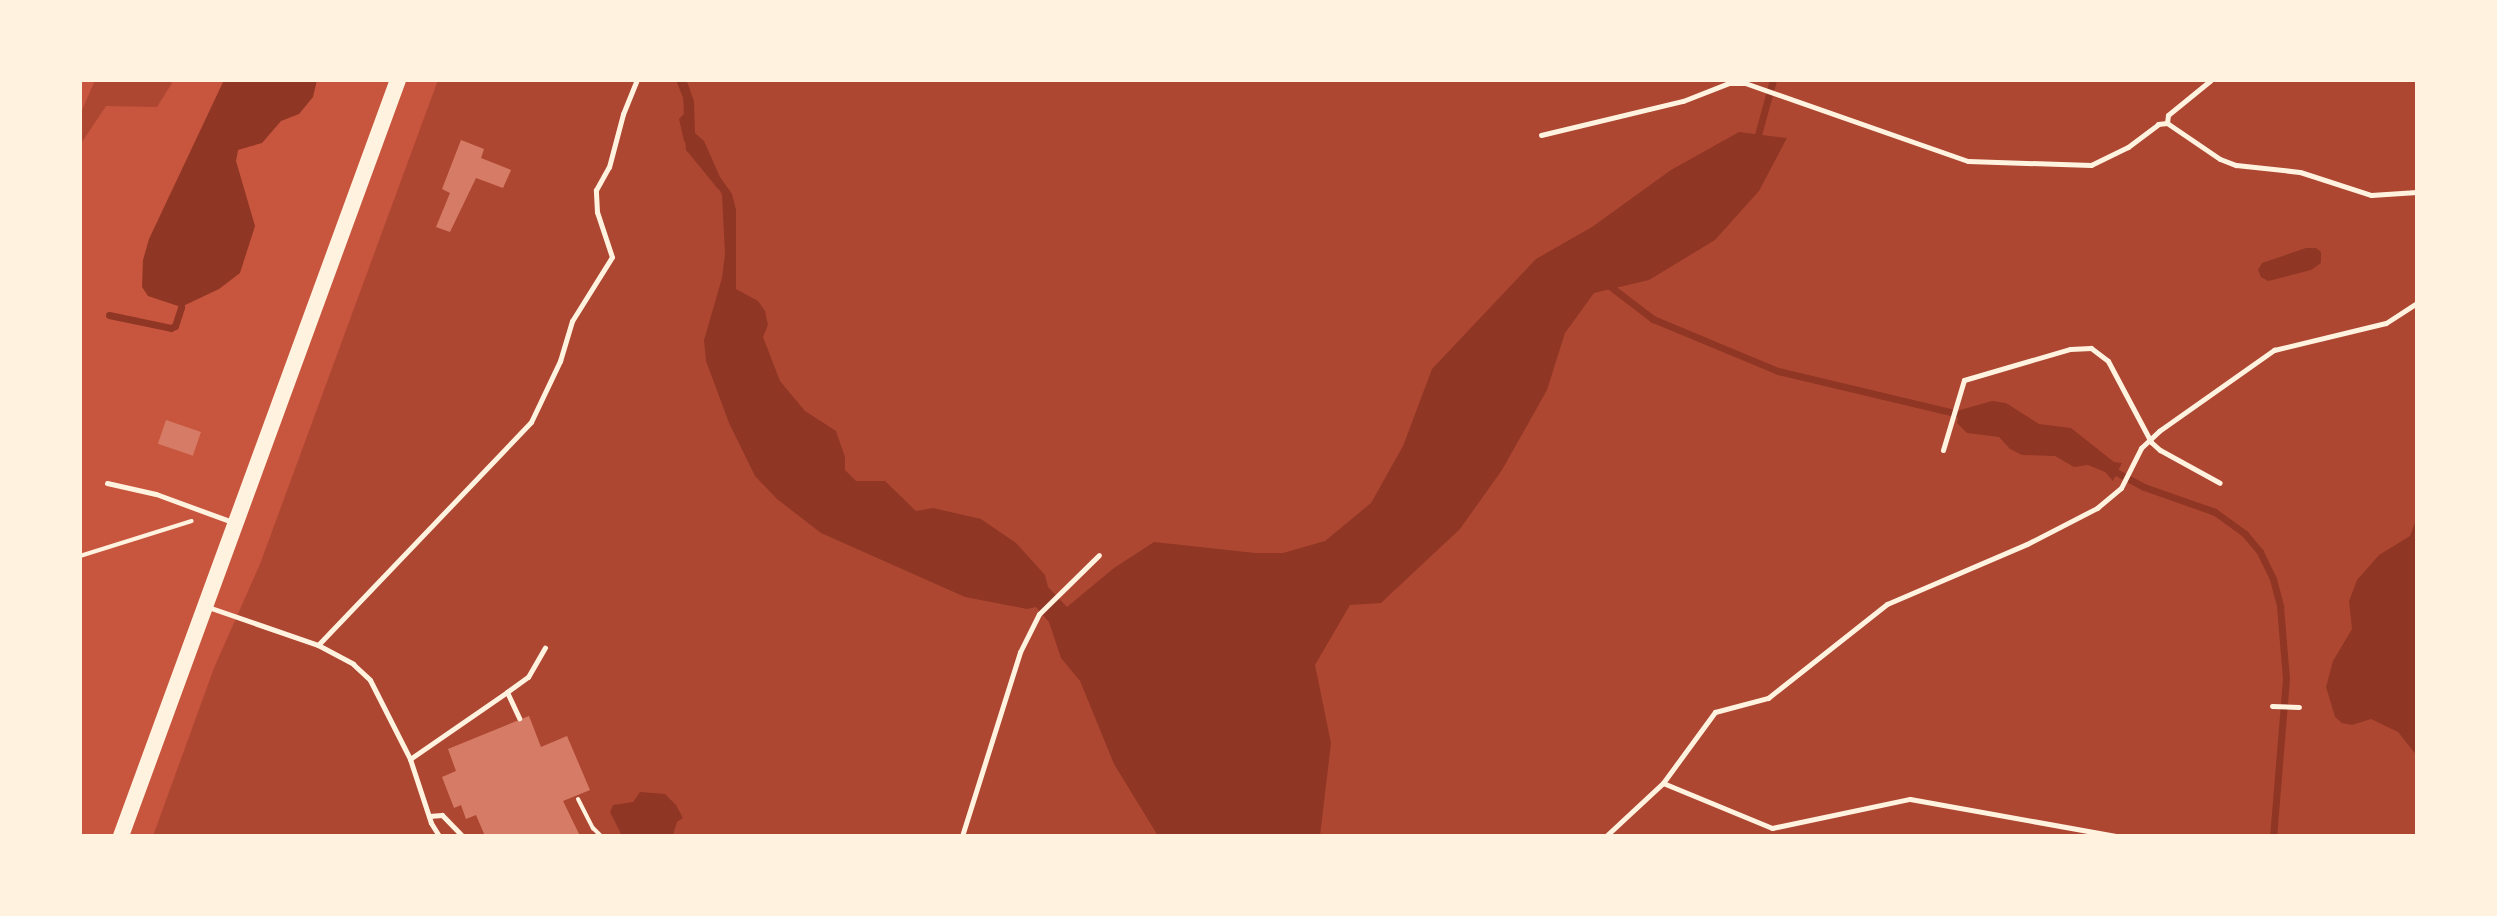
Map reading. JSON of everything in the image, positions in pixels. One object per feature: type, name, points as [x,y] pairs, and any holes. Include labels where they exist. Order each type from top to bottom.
[{"type":"highway","points":[[121,836],[398,80]]},
{"type":"lane","points":[[318,645],[531,422],[560,361],[572,321],[612,257],[597,212],[596,190],[609,167],[623,114],[637,80]]},
{"type":"lane","points":[[1541,135],[1683,101],[1729,83],[1745,83],[1968,161],[2091,165],[2128,147],[2211,80]]},
{"type":"lane","points":[[2167,123],[2168,115]]},
{"type":"lane","points":[[2158,124],[2167,123],[2202,148],[2236,165],[2300,172],[2371,195],[2417,192]]},
{"type":"lane","points":[[1606,836],[1663,783],[1715,712],[1768,698],[1887,604],[2075,520],[2121,488],[2141,448],[2151,442],[2159,431],[2274,350],[2386,323],[2417,303]]},
{"type":"lane","points":[[1943,450],[1960,385],[1972,377],[2070,349],[2091,348],[2108,361],[2151,442],[2220,483]]},
{"type":"lane","points":[[107,483],[214,514],[234,523]]},
{"type":"lane","points":[[962,836],[1012,672],[1039,614],[1099,555]]},
{"type":"lane","points":[[203,606],[318,645],[353,664],[370,680],[410,759],[439,836]]},
{"type":"lane","points":[[410,759],[528,677],[545,647]]},
{"type":"lane","points":[[507,692],[519,718]]},
{"type":"lane","points":[[2272,706],[2299,707]]},
{"type":"lane","points":[[1663,783],[1772,828],[1910,799],[2116,836]]},
{"type":"lane","points":[[429,816],[442,815],[462,836]]},
{"type":"path","points":[[80,556],[214,514]]},
{"type":"path","points":[[578,799],[593,828],[601,836]]},
{"type":"shaded area","points":[[95,80],[168,80],[172,83],[157,107],[106,106],[80,145],[80,115]]},
{"type":"shaded area","points":[[224,80],[317,80],[313,97],[299,114],[281,121],[262,143],[238,150],[236,161],[255,226],[240,273],[219,289],[181,307],[148,296],[142,287],[143,260],[149,239]]},
{"type":"shaded area","points":[[438,80],[2417,80],[2417,836],[153,836],[214,668],[260,564]]},
{"type":"shaded area","points":[[676,80],[686,80],[694,101],[695,133],[704,141],[720,177],[732,194],[736,210],[736,289],[758,301],[765,311],[768,325],[763,337],[780,381],[805,411],[836,431],[845,457],[845,470],[856,481],[885,481],[916,511],[933,508],[981,519],[1016,543],[1045,575],[1048,587],[1067,607],[1114,568],[1154,542],[1283,553],[1325,541],[1371,503],[1403,446],[1432,369],[1536,259],[1592,227],[1671,170],[1739,132],[1787,138],[1759,191],[1715,240],[1649,280],[1594,293],[1565,333],[1547,390],[1502,470],[1460,529],[1381,603],[1350,605],[1315,665],[1331,743],[1320,836],[1158,836],[1114,764],[1080,681],[1061,658],[1049,622],[1036,607],[1027,609],[965,597],[821,533],[777,499],[755,476],[729,423],[706,361],[704,340],[722,278],[725,254],[722,195],[709,168],[684,141],[679,119],[688,110]]},
{"type":"shaded area","points":[[2306,248],[2316,248],[2321,252],[2321,263],[2311,270],[2268,281],[2261,277],[2258,270],[2262,263]]},
{"type":"shaded area","points":[[1992,401],[2006,403],[2039,424],[2071,428],[2114,462],[2122,463],[2113,481],[2105,472],[2088,465],[2074,467],[2055,456],[2022,455],[2010,449],[1999,437],[1967,433],[1957,423],[1960,410]]},
{"type":"shaded area","points":[[2417,517],[2417,756],[2398,732],[2371,719],[2352,725],[2342,723],[2335,717],[2326,687],[2333,661],[2352,629],[2349,601],[2357,580],[2379,555],[2410,536]]},
{"type":"shaded area","points":[[640,792],[665,794],[676,805],[683,818],[677,822],[673,835],[622,836],[610,812],[613,805],[633,802]]},
{"type":"building","points":[[461,140],[484,149],[481,158],[511,170],[503,188],[476,178],[450,232],[436,227],[450,193],[442,189]]},
{"type":"building","points":[[166,420],[201,432],[193,456],[158,444]]},
{"type":"building","points":[[529,716],[541,747],[567,736],[590,790],[563,801],[580,836],[485,836],[476,815],[466,819],[461,805],[454,808],[442,777],[456,771],[448,749]]},
{"type":"waterway","points":[[682,80],[686,90],[687,121]]},
{"type":"waterway","points":[[1756,142],[1773,80]]},
{"type":"waterway","points":[[688,137],[689,148],[720,186]]},
{"type":"waterway","points":[[1607,284],[1653,319],[1778,371],[1967,416]]},
{"type":"waterway","points":[[109,315],[171,328],[175,326],[181,307]]},
{"type":"waterway","points":[[2112,470],[2144,487],[2215,512],[2245,534],[2260,552],[2273,579],[2280,606],[2286,679],[2273,836]]}]
